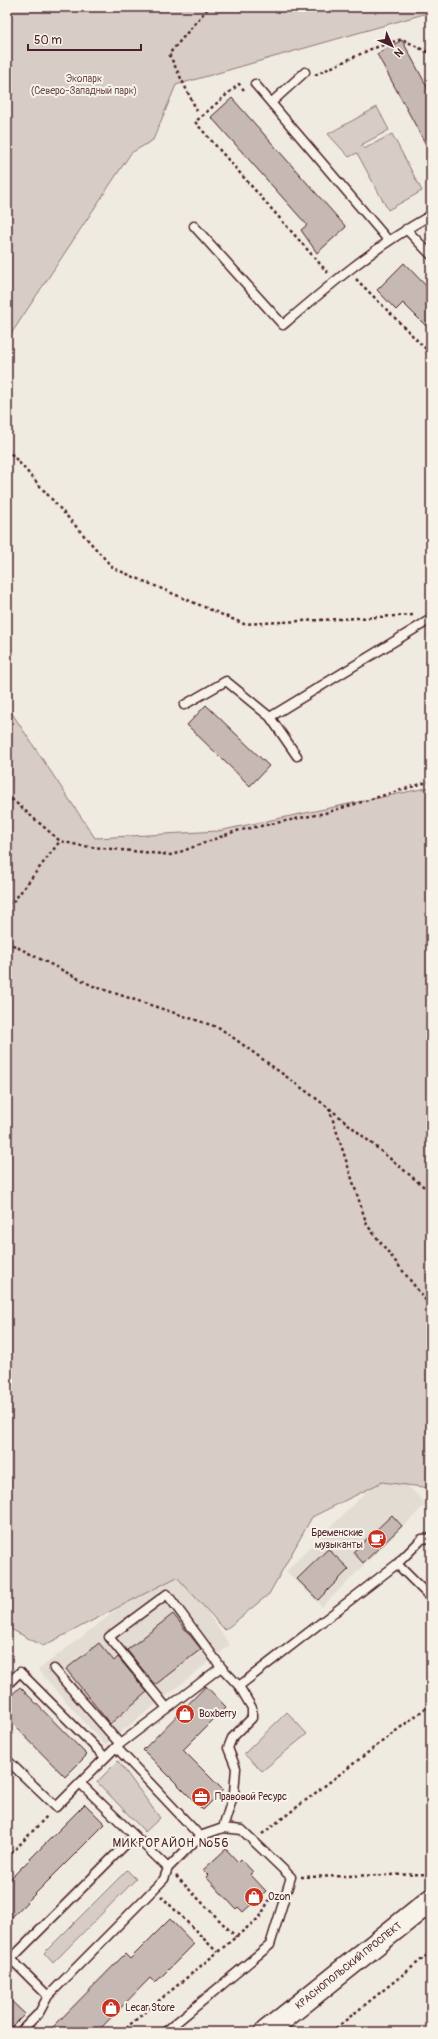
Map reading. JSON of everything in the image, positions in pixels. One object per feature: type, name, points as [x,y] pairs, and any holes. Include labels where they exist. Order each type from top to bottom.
[{"type":"street","name":"КРАСНОПОЛЬСКИЙ ПРОСПЕКТ","points":[[268,2032],[431,1900]]},
{"type":"lane","points":[[272,102],[305,72]]},
{"type":"lane","points":[[255,84],[272,102],[388,240]]},
{"type":"lane","points":[[194,226],[283,325],[334,281],[388,240],[431,215]]},
{"type":"lane","points":[[406,229],[431,255]]},
{"type":"lane","points":[[270,718],[431,619]]},
{"type":"lane","points":[[184,704],[226,681],[270,718],[297,756]]},
{"type":"lane","points":[[239,1686],[397,1564],[422,1539],[431,1538]]},
{"type":"lane","points":[[397,1564],[431,1598]]},
{"type":"lane","points":[[167,1708],[109,1638],[167,1594],[221,1667],[239,1686],[252,1708],[252,1718],[232,1738],[228,1748],[236,1768],[234,1793],[223,1828]]},
{"type":"lane","points":[[7,1760],[56,1807],[118,1745],[221,1667]]},
{"type":"lane","points":[[54,1669],[118,1745],[200,1836]]},
{"type":"lane","points":[[7,1684],[20,1672],[105,1758]]},
{"type":"lane","points":[[80,1783],[168,1868]]},
{"type":"lane","points":[[20,2032],[39,2013],[48,1996],[154,1890],[164,1879],[168,1868],[200,1836],[223,1828],[242,1830],[291,1877],[270,1945],[165,2032]]},
{"type":"lane","points":[[48,1996],[9,1957],[134,1836]]},
{"type":"path","points":[[197,111],[169,54],[209,7]]},
{"type":"path","points":[[305,72],[312,76],[371,49],[402,39],[431,54]]},
{"type":"path","points":[[249,96],[239,84],[195,122],[334,281]]},
{"type":"path","points":[[348,270],[431,354]]},
{"type":"path","points":[[7,449],[113,568],[244,624],[423,615]]},
{"type":"path","points":[[7,795],[60,841],[82,846],[172,855],[236,831],[325,813],[431,781]]},
{"type":"path","points":[[7,903],[13,902],[60,841]]},
{"type":"path","points":[[7,942],[93,986],[220,1028],[329,1108],[423,1186],[431,1188]]},
{"type":"path","points":[[329,1108],[367,1225],[431,1308]]},
{"type":"path","points":[[254,1841],[431,1704]]},
{"type":"path","points":[[7,1858],[56,1807]]},
{"type":"path","points":[[168,1868],[236,1937]]},
{"type":"path","points":[[154,1890],[217,1952]]},
{"type":"path","points":[[331,2032],[431,1952]]},
{"type":"shaded area","points":[[390,1468],[426,1504],[322,1607],[286,1571]]},
{"type":"shaded area","points":[[175,1565],[230,1645],[105,1745],[38,1670]]},
{"type":"green space","name":"Экопарк (Северо-Западный парк)","points":[[7,7],[431,7],[431,12],[176,85],[153,140],[131,153],[7,340]]},
{"type":"green space","points":[[377,107],[389,130],[361,145],[364,149],[392,134],[422,191],[388,210],[357,153],[349,157],[328,134]]},
{"type":"green space","points":[[7,706],[95,838],[218,831],[431,787],[431,1488],[382,1482],[312,1517],[269,1594],[225,1630],[177,1577],[43,1646],[7,1627]]},
{"type":"green space","points":[[287,1712],[307,1734],[262,1771],[244,1754]]},
{"type":"green space","points":[[118,1761],[160,1818],[145,1832],[97,1782]]},
{"type":"green space","points":[[127,1870],[136,1879],[53,1963],[44,1953]]},
{"type":"building","points":[[402,40],[431,94],[431,154],[377,54]]},
{"type":"building","points":[[232,98],[346,227],[317,253],[301,230],[307,225],[211,117]]},
{"type":"building","points":[[404,263],[431,291],[431,331],[403,303],[396,310],[377,290]]},
{"type":"building","points":[[206,705],[269,766],[250,786],[187,725]]},
{"type":"building","name":"Бременские музыканты","points":[[392,1515],[402,1526],[363,1563],[353,1552]]},
{"type":"building","points":[[328,1549],[349,1569],[318,1600],[297,1579]]},
{"type":"building","points":[[173,1614],[201,1649],[155,1685],[127,1650]]},
{"type":"building","points":[[99,1643],[114,1661],[118,1657],[147,1692],[110,1724],[66,1669]]},
{"type":"building","points":[[206,1686],[226,1707],[183,1750],[223,1790],[203,1810],[143,1750]]},
{"type":"building","points":[[20,1687],[87,1755],[65,1777],[7,1718],[7,1699]]},
{"type":"building","points":[[85,1804],[105,1824],[7,1922],[7,1882]]},
{"type":"building","points":[[226,1849],[238,1862],[241,1859],[253,1872],[250,1874],[266,1891],[243,1912],[238,1907],[236,1909],[206,1877],[208,1875],[203,1870]]},
{"type":"building","points":[[170,1919],[194,1944],[155,1983],[150,1978],[97,2032],[48,2032],[125,1954],[130,1959]]},
{"type":"building","points":[[7,1997],[25,2014],[7,2032]]},
{"type":"place","name":"Бременские музыканты","points":[[377,1539]]},
{"type":"place","name":"Boxberry","points":[[185,1714]]},
{"type":"place","name":"Правовой Ресурс","points":[[201,1797]]},
{"type":"place","name":"Ozon","points":[[254,1897]]},
{"type":"place","name":"Lecar Store","points":[[111,2008]]},
{"type":"district","name":"МИКРОРАЙОН №56","points":[[171,1843]]}]
